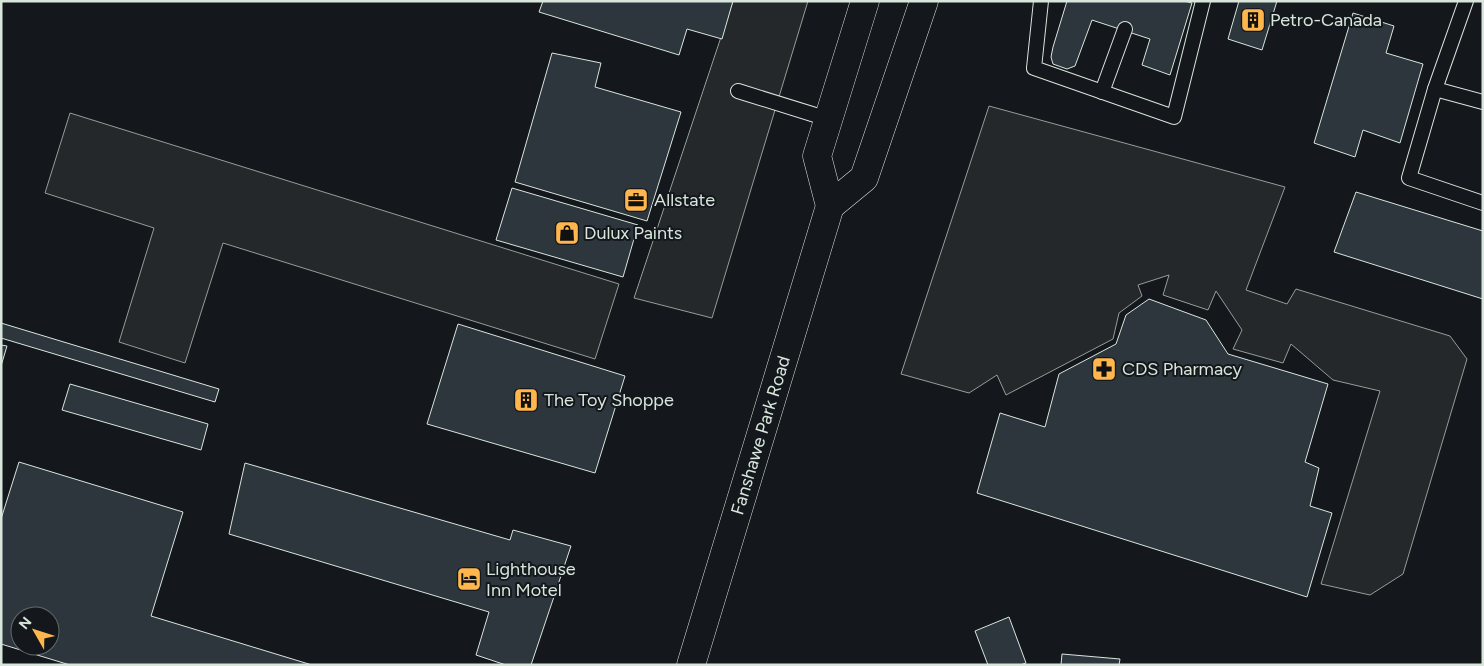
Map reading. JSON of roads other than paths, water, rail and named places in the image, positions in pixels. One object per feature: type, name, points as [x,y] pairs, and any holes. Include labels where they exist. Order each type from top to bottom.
[{"type":"main road","points":[[865,1],[817,156],[830,206],[864,178],[924,1]]},
{"type":"main road","name":"Fanshawe Park Road","points":[[691,665],[830,206]]},
{"type":"lane","points":[[1040,1],[1034,68],[1174,117],[1203,1]]},
{"type":"lane","points":[[1466,1],[1435,89],[1409,178],[1483,203]]},
{"type":"lane","points":[[1102,92],[1125,29]]},
{"type":"lane","points":[[1435,89],[1483,102]]},
{"type":"lane","points":[[738,91],[828,119]]},
{"type":"place","name":"Petro-Canada","points":[[1253,20]]},
{"type":"place","name":"Allstate","points":[[636,200]]},
{"type":"place","name":"Dulux Paints","points":[[567,233]]},
{"type":"place","name":"CDS Pharmacy","points":[[1104,369]]},
{"type":"place","name":"The Toy Shoppe","points":[[526,400]]},
{"type":"place","name":"Lighthouse Inn Motel","points":[[469,579]]}]
